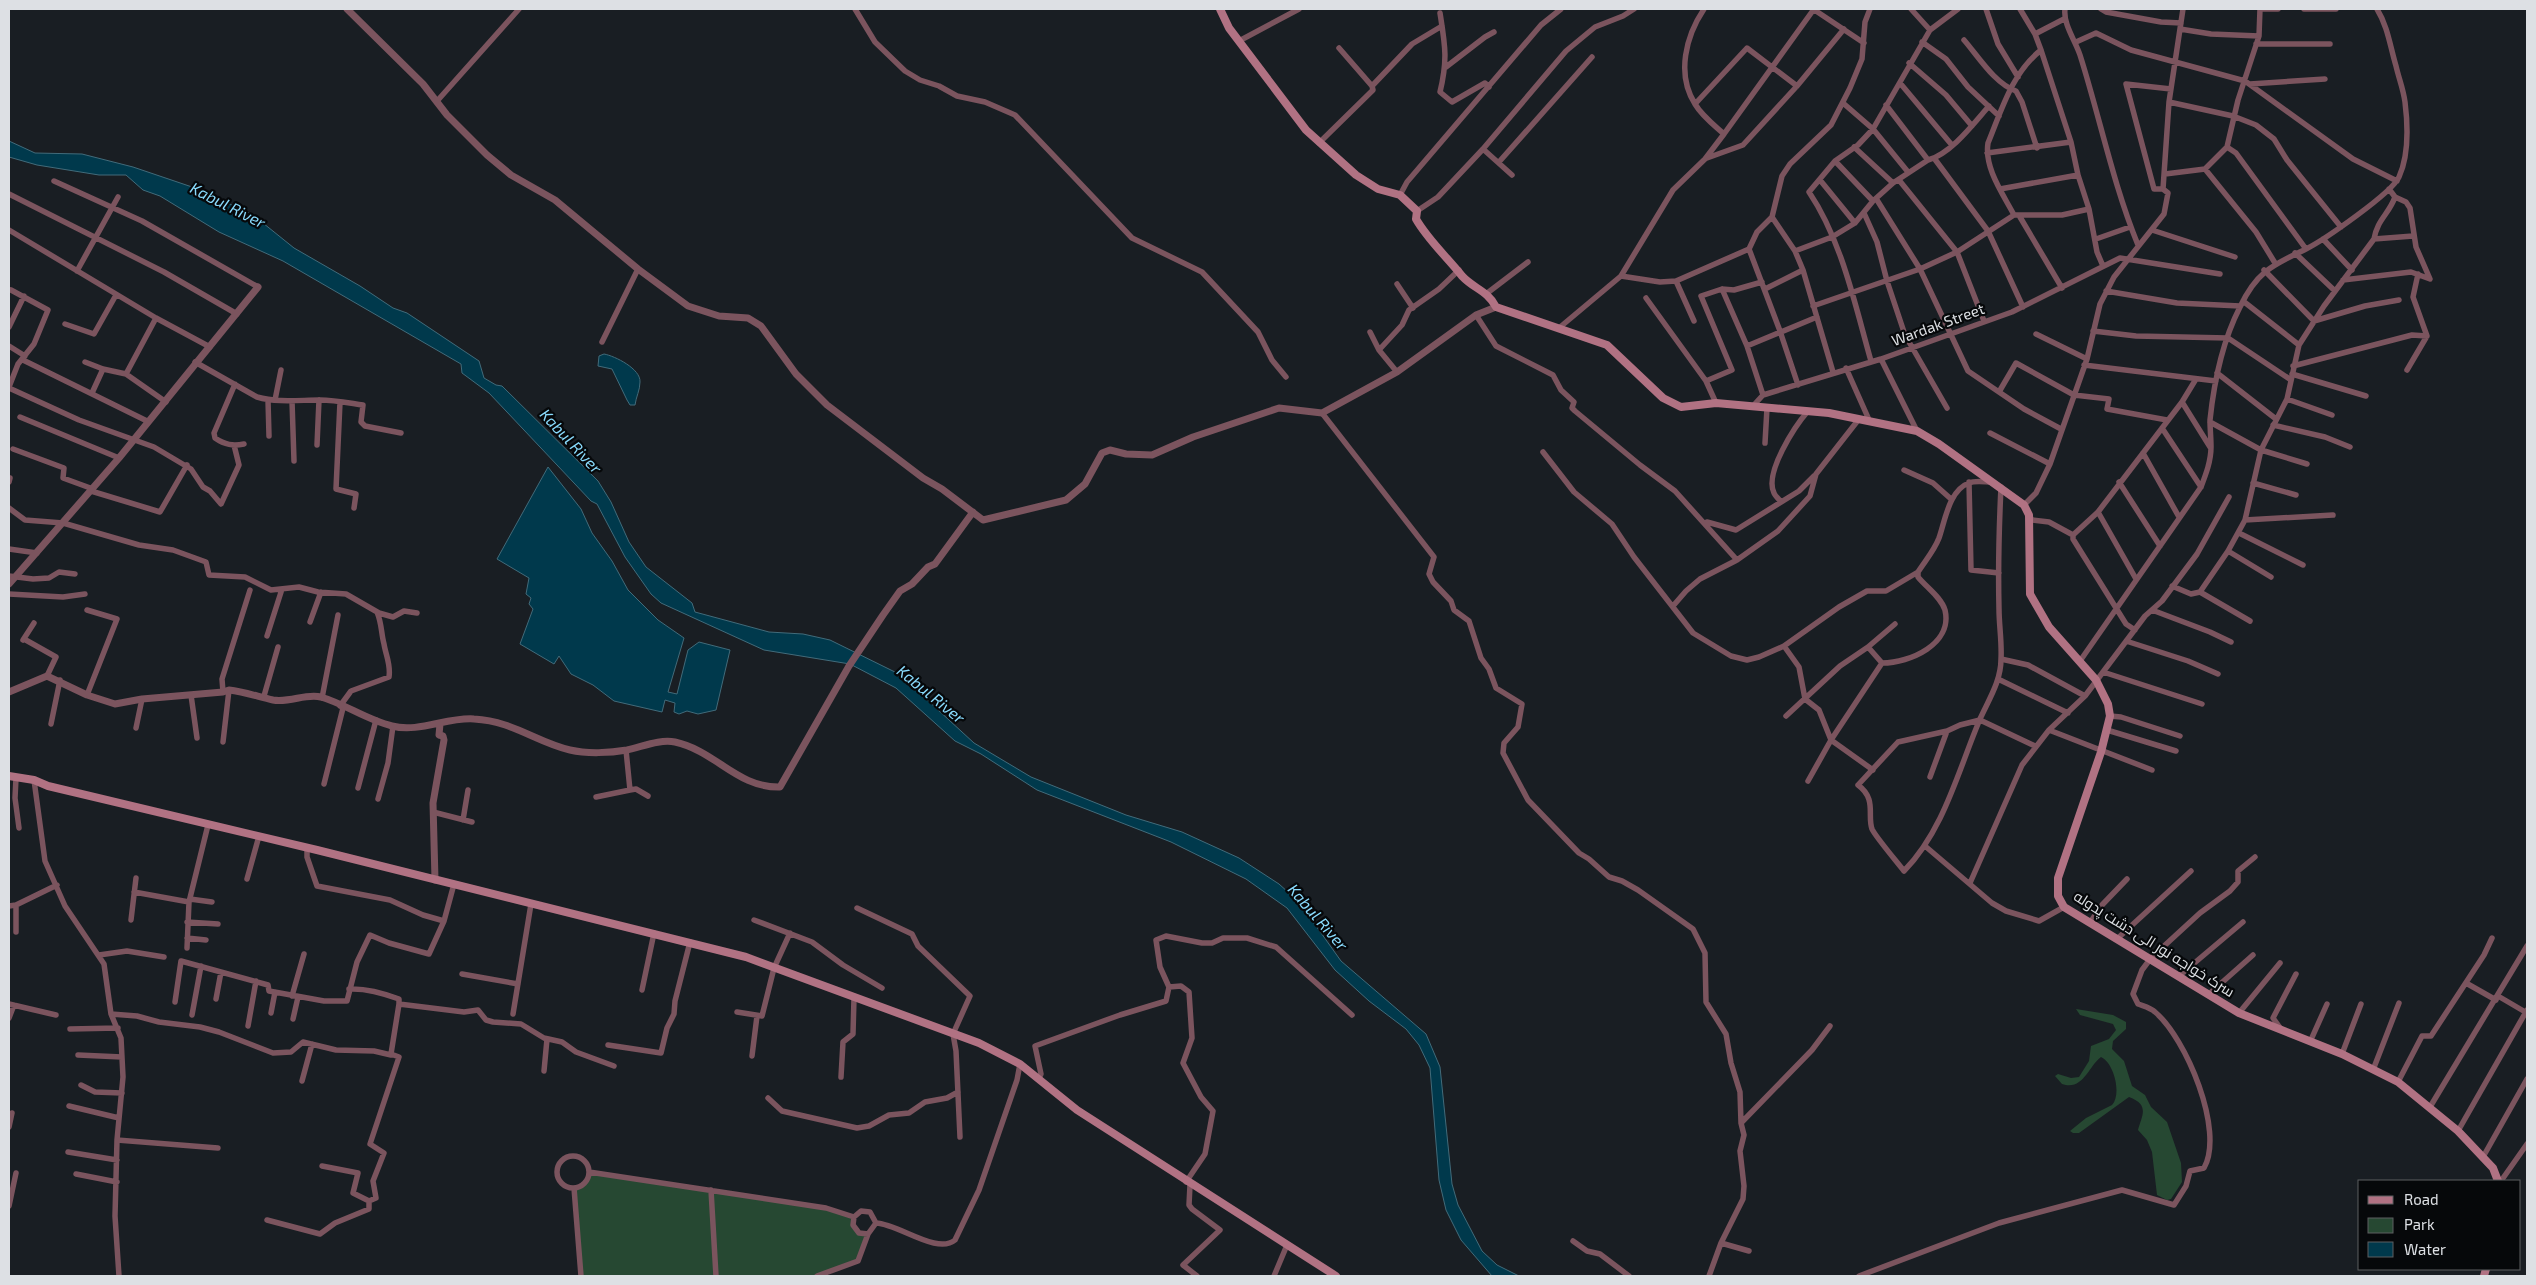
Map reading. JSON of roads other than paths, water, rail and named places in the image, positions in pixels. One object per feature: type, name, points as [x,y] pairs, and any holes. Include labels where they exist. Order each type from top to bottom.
[{"type":"main road","points":[[1220,9],[1229,28],[1306,130],[1356,174],[1384,191],[1400,195],[1417,211],[1416,219],[1420,226],[1463,277],[1491,296],[1496,307],[1608,345],[1663,398],[1681,407],[1716,403],[1808,411],[1917,431],[1939,444],[2024,505],[2029,515],[2030,594],[2049,627],[2096,680],[2108,704],[2110,716]]},
{"type":"main road","name":"سرک خواجه نور الی دشت پدوله","points":[[2110,716],[2101,752],[2058,878],[2058,896],[2064,907],[2239,1013],[2342,1054],[2398,1082],[2458,1131],[2493,1168],[2499,1180]]},
{"type":"main road","points":[[12,777],[34,780],[48,786],[259,836],[293,846],[746,957],[979,1043],[1020,1064],[1077,1110],[1188,1183],[1336,1276]]},
{"type":"street","points":[[347,9],[438,100],[447,114],[487,155],[511,175],[555,200],[638,270],[688,306],[714,314],[754,321],[761,326],[796,374],[827,405],[979,518],[987,520],[1066,500],[1085,484],[1102,453],[1110,450],[1126,454],[1152,455],[1192,437],[1278,408],[1322,413],[1397,372],[1476,315],[1496,307]]},
{"type":"street","points":[[438,100],[519,9]]},
{"type":"street","points":[[855,9],[875,42],[906,70],[920,80],[939,86],[957,96],[985,102],[1015,115],[1132,238],[1202,272],[1258,332],[1272,360],[1286,377]]},
{"type":"street","points":[[1239,41],[1299,9]]},
{"type":"street","points":[[1400,195],[1407,182],[1541,26],[1561,9]]},
{"type":"street","points":[[1417,211],[1438,197],[1483,149],[1566,51],[1595,27],[1623,16],[1634,9]]},
{"type":"street","points":[[1704,9],[1687,41],[1685,75],[1695,104],[1724,134]]},
{"type":"street","points":[[1559,328],[1621,276],[1673,190],[1705,158],[1724,134],[1773,68],[1813,9],[1864,43]]},
{"type":"street","points":[[1621,276],[1660,282],[1676,281],[1749,249],[1758,232],[1772,217],[1782,176],[1790,164],[1831,125],[1843,103],[1862,59],[1865,22],[1870,9]]},
{"type":"street","points":[[1911,9],[1930,30]]},
{"type":"street","points":[[1871,361],[1852,293],[1832,237],[1809,192],[1835,161],[1858,145],[1873,129],[1900,83],[1909,63],[1930,30],[1949,11],[1958,9]]},
{"type":"street","points":[[1986,9],[1998,44],[2018,76]]},
{"type":"street","points":[[2020,9],[2035,34],[2071,142],[2078,175],[2096,238],[2097,252],[2103,266]]},
{"type":"street","points":[[2065,9],[2064,19],[2076,42],[2130,227],[2138,246]]},
{"type":"street","points":[[2101,9],[2220,34],[2259,36]]},
{"type":"street","points":[[2024,505],[2036,493],[2050,464],[2085,362],[2100,304],[2106,291],[2114,276],[2164,214],[2168,193],[2164,189],[2164,174],[2171,89],[2183,9]]},
{"type":"street","points":[[2164,174],[2205,169],[2227,147],[2233,116],[2247,83],[2259,36],[2260,9],[2278,9]]},
{"type":"street","points":[[2304,9],[2336,9]]},
{"type":"street","points":[[2080,661],[2118,609],[2136,579],[2200,487],[2208,468],[2211,449],[2210,422],[2217,373],[2241,304],[2264,270],[2323,239],[2397,181],[2406,151],[2408,126],[2406,108],[2402,81],[2396,67],[2391,44],[2383,19],[2376,9]]},
{"type":"street","points":[[1440,13],[1446,67],[1440,92],[1452,102],[1484,83],[1489,87]]},
{"type":"street","points":[[2035,34],[2064,19]]},
{"type":"street","points":[[1319,143],[1373,90],[1372,86],[1412,44],[1442,26]]},
{"type":"street","points":[[1705,158],[1743,145],[1797,86],[1844,29]]},
{"type":"street","points":[[1446,67],[1494,32]]},
{"type":"street","points":[[2076,42],[2096,33],[2131,50],[2176,60],[2247,83],[2353,159],[2397,181]]},
{"type":"street","points":[[1964,40],[1988,68],[2009,88],[2016,91],[2022,102],[2037,148]]},
{"type":"street","points":[[1922,42],[1946,59],[1968,87],[1999,116]]},
{"type":"street","points":[[2256,44],[2330,44]]},
{"type":"street","points":[[1340,48],[1372,86]]},
{"type":"street","points":[[1695,104],[1747,48],[1797,86]]},
{"type":"street","points":[[2041,50],[2027,61],[2009,88],[1987,153],[2000,188],[2062,288]]},
{"type":"street","points":[[1499,162],[1592,57]]},
{"type":"street","points":[[1909,63],[1946,95],[1972,126]]},
{"type":"street","points":[[2247,83],[2325,79]]},
{"type":"street","points":[[1900,83],[1952,144]]},
{"type":"street","points":[[2164,189],[2154,189],[2126,84],[2171,89]]},
{"type":"street","points":[[2170,102],[2233,116],[2256,125],[2274,139],[2287,160],[2340,227]]},
{"type":"street","points":[[1843,103],[1873,129],[1908,172]]},
{"type":"street","points":[[1886,106],[1988,231],[2023,307]]},
{"type":"street","points":[[1794,251],[1832,237],[1855,223],[1875,200],[1896,181],[1961,138],[1989,106]]},
{"type":"street","points":[[1987,153],[2037,148],[2071,142]]},
{"type":"street","points":[[1854,147],[1896,181],[1957,252],[1984,321]]},
{"type":"street","points":[[2227,147],[2236,153],[2306,249]]},
{"type":"street","points":[[1483,149],[1512,175]]},
{"type":"street","points":[[1835,161],[1875,200],[1920,269],[1968,371],[2061,429]]},
{"type":"street","points":[[2205,169],[2256,232],[2276,263]]},
{"type":"street","points":[[2000,188],[2078,175]]},
{"type":"street","points":[[1820,180],[1855,223]]},
{"type":"street","points":[[9,584],[12,577],[63,523],[119,458],[147,421],[166,402],[195,362],[210,347],[258,287],[142,221],[54,181]]},
{"type":"street","points":[[2343,280],[2411,272],[2430,279],[2420,259],[2413,236],[2410,208],[2406,202],[2395,197],[2389,189]]},
{"type":"street","points":[[9,194],[164,272],[237,314]]},
{"type":"street","points":[[77,271],[118,197]]},
{"type":"street","points":[[2200,592],[2228,551],[2245,520],[2261,450],[2286,400],[2299,345],[2335,291],[2374,239],[2376,226],[2391,207],[2395,197]]},
{"type":"street","points":[[1813,306],[1920,269],[1957,252],[1988,231],[2017,216],[2062,215],[2089,209]]},
{"type":"street","points":[[1864,213],[1872,226],[1887,281],[1905,335],[1914,347],[1947,408]]},
{"type":"street","points":[[1772,217],[1794,251],[1803,270],[1834,372]]},
{"type":"street","points":[[2096,238],[2130,227]]},
{"type":"street","points":[[9,230],[116,295],[210,347]]},
{"type":"street","points":[[2152,230],[2235,257]]},
{"type":"street","points":[[2374,239],[2413,236]]},
{"type":"street","points":[[2323,239],[2352,270]]},
{"type":"street","points":[[1749,249],[1798,384]]},
{"type":"street","points":[[2296,253],[2335,291]]},
{"type":"street","name":"Wardak Street","points":[[1762,395],[1846,368],[1881,359],[2023,307],[2120,258],[2129,258]]},
{"type":"street","points":[[2129,258],[2220,274]]},
{"type":"street","points":[[1486,294],[1528,262]]},
{"type":"street","points":[[602,342],[638,270]]},
{"type":"street","points":[[1379,350],[1402,325],[1409,310],[1439,289],[1459,270]]},
{"type":"street","points":[[1765,289],[1803,270]]},
{"type":"street","points":[[2264,270],[2314,322]]},
{"type":"street","points":[[2407,370],[2426,336],[2413,297],[2418,274]]},
{"type":"street","points":[[1676,281],[1694,321]]},
{"type":"street","points":[[1706,381],[1732,370],[1701,296],[1722,289],[1734,290],[1762,282]]},
{"type":"street","points":[[1396,284],[1413,308]]},
{"type":"street","points":[[1722,289],[1747,346],[1762,395],[1753,406]]},
{"type":"street","points":[[11,290],[48,310],[34,344],[16,368],[9,387],[84,422],[154,447],[187,465],[202,487],[210,491],[221,504],[239,464],[234,446]]},
{"type":"street","points":[[2106,291],[2177,303],[2241,304],[2299,345]]},
{"type":"street","points":[[65,324],[94,334],[116,295]]},
{"type":"street","points":[[9,328],[24,296]]},
{"type":"street","points":[[1646,298],[1706,381],[1716,403]]},
{"type":"street","points":[[2314,322],[2365,306],[2399,300]]},
{"type":"street","points":[[1476,315],[1496,346],[1553,376],[1561,390],[1574,402],[1572,408],[1640,465],[1675,491],[1705,522],[1737,560]]},
{"type":"street","points":[[1747,346],[1818,317]]},
{"type":"street","points":[[126,374],[156,318]]},
{"type":"street","points":[[2093,331],[2136,336],[2228,338],[2291,377],[2366,396]]},
{"type":"street","points":[[1370,332],[1379,350],[1397,372]]},
{"type":"street","points":[[2036,334],[2085,362],[2216,381]]},
{"type":"street","points":[[2293,366],[2412,335],[2426,336]]},
{"type":"street","points":[[9,346],[24,358],[147,421]]},
{"type":"street","points":[[1881,359],[1917,431]]},
{"type":"street","points":[[85,362],[103,369],[126,374],[166,402]]},
{"type":"street","points":[[195,362],[268,400],[319,400],[363,405],[361,422],[366,426],[401,433]]},
{"type":"street","points":[[1999,392],[2016,363],[2074,394],[2109,399],[2107,409],[2167,420]]},
{"type":"street","points":[[1846,368],[1870,422]]},
{"type":"street","points":[[92,393],[103,369]]},
{"type":"street","points":[[275,400],[281,370]]},
{"type":"street","points":[[2217,373],[2276,419]]},
{"type":"street","points":[[2073,534],[2098,512],[2119,482],[2182,402],[2196,379]]},
{"type":"street","points":[[235,384],[214,433],[215,438],[220,442],[234,446],[244,444]]},
{"type":"street","points":[[268,400],[269,436]]},
{"type":"street","points":[[317,445],[319,400]]},
{"type":"street","points":[[2286,400],[2332,415]]},
{"type":"street","points":[[292,401],[294,461]]},
{"type":"street","points":[[340,402],[336,489],[356,494],[354,508]]},
{"type":"street","points":[[2182,402],[2211,449]]},
{"type":"street","points":[[1765,444],[1768,408]]},
{"type":"street","points":[[1781,502],[1772,487],[1781,451],[1794,427],[1808,411]]},
{"type":"street","points":[[1322,413],[1434,557],[1429,574],[1433,582],[1451,601],[1454,610],[1469,621],[1481,658],[1490,669],[1496,688],[1522,704],[1518,727],[1504,743],[1503,748],[1505,759],[1528,800],[1578,853],[1589,859],[1600,872],[1638,890],[1693,930],[1705,952],[1706,1002],[1726,1034],[1731,1051],[1731,1063],[1740,1092],[1741,1123],[1744,1135],[1740,1151],[1743,1199],[1721,1243],[1709,1276]]},
{"type":"street","points":[[20,417],[119,458]]},
{"type":"street","points":[[1705,522],[1736,530],[1799,491],[1816,474],[1859,419]]},
{"type":"street","points":[[2210,422],[2261,450],[2306,464]]},
{"type":"street","points":[[2273,425],[2325,437],[2350,447]]},
{"type":"street","points":[[2162,428],[2200,487]]},
{"type":"street","points":[[1990,433],[2050,464]]},
{"type":"street","points":[[13,449],[64,468],[63,478],[92,490],[160,512],[187,465]]},
{"type":"street","points":[[1543,452],[1574,492],[1612,524],[1639,564],[1693,633],[1731,656],[1747,660],[1784,646],[1839,607],[1867,592],[1886,591],[1918,572],[1938,540],[1951,506],[1951,499],[1957,490],[1970,482],[1998,485],[2002,659],[1998,679],[1980,720],[1953,789],[1925,846],[1904,871],[1872,829],[1872,810],[1863,789],[1858,785],[1898,742],[1947,731],[1960,724],[1980,720],[2035,746]]},
{"type":"street","points":[[2143,453],[2179,517]]},
{"type":"street","points":[[1904,470],[1933,482],[1951,499]]},
{"type":"street","points":[[1673,606],[1700,579],[1737,560],[1778,530],[1810,496],[1816,474]]},
{"type":"street","points":[[1970,482],[1971,570],[1999,573]]},
{"type":"street","points":[[2119,482],[2160,546]]},
{"type":"street","points":[[2253,483],[2296,496]]},
{"type":"street","points":[[1970,883],[2022,765],[2049,730],[2085,696],[2134,630],[2198,554],[2229,497]]},
{"type":"street","points":[[9,508],[26,520],[63,523],[139,545],[184,553],[206,562],[208,575],[245,577],[272,590],[298,588],[346,594],[377,612],[393,616],[404,611],[417,613]]},
{"type":"street","points":[[9,692],[47,676],[60,680],[87,695],[115,704],[142,699],[226,691],[264,696],[272,700],[289,701],[310,695],[393,726],[440,724],[447,721],[474,719],[514,726],[572,750],[610,752],[660,742],[676,743],[708,754],[733,774],[748,782],[757,782],[764,786],[782,784],[848,667],[900,591],[912,584],[928,567],[935,564],[972,512]]},
{"type":"street","points":[[2098,512],[2136,579]]},
{"type":"street","points":[[2029,515],[2032,520],[2049,522],[2073,534]]},
{"type":"street","points":[[2245,520],[2334,515]]},
{"type":"street","points":[[2239,533],[2303,565]]},
{"type":"street","points":[[2073,534],[2073,539],[2126,624],[2134,630]]},
{"type":"street","points":[[9,549],[37,552]]},
{"type":"street","points":[[2228,551],[2271,577]]},
{"type":"street","points":[[12,577],[33,580],[49,578],[59,572],[75,574]]},
{"type":"street","points":[[1808,781],[1882,663],[1902,660],[1937,643],[1944,634],[1946,624],[1944,609],[1918,577],[1918,572]]},
{"type":"street","points":[[2172,586],[2191,594],[2200,592],[2250,621]]},
{"type":"street","points":[[266,636],[282,589]]},
{"type":"street","points":[[223,742],[226,691],[222,678],[250,590]]},
{"type":"street","points":[[310,622],[321,592]]},
{"type":"street","points":[[9,594],[63,596],[85,594]]},
{"type":"street","points":[[87,610],[117,619],[87,695]]},
{"type":"street","points":[[2152,610],[2231,642]]},
{"type":"street","points":[[324,784],[342,707],[351,691],[390,677],[391,667],[383,642],[383,625],[377,612]]},
{"type":"street","points":[[322,698],[338,615]]},
{"type":"street","points":[[34,622],[24,639],[56,657],[47,676]]},
{"type":"street","points":[[1786,716],[1840,666],[1868,647],[1895,624]]},
{"type":"street","points":[[2126,641],[2188,661],[2218,674]]},
{"type":"street","points":[[1784,646],[1799,667],[1805,699],[1819,710],[1832,740],[1873,770]]},
{"type":"street","points":[[264,696],[278,647]]},
{"type":"street","points":[[1868,647],[1882,663]]},
{"type":"street","points":[[2002,659],[2028,665],[2085,696]]},
{"type":"street","points":[[2102,672],[2202,704]]},
{"type":"street","points":[[1998,679],[2068,713]]},
{"type":"street","points":[[51,724],[60,680]]},
{"type":"street","points":[[191,695],[197,738]]},
{"type":"street","points":[[136,728],[142,699]]},
{"type":"street","points":[[2110,716],[2121,717],[2180,736]]},
{"type":"street","points":[[358,788],[376,720]]},
{"type":"street","points":[[435,880],[433,812],[444,740],[443,736],[439,735],[440,724]]},
{"type":"street","points":[[378,799],[388,763],[393,726]]},
{"type":"street","points":[[2049,730],[2101,752],[2152,770]]},
{"type":"street","points":[[2107,730],[2176,751]]},
{"type":"street","points":[[1930,777],[1947,731]]},
{"type":"street","points":[[626,750],[630,790]]},
{"type":"street","points":[[12,777],[18,828]]},
{"type":"street","points":[[34,780],[44,861],[57,885],[65,906],[104,964],[111,1014],[118,1028],[122,1057],[122,1093],[117,1140],[118,1182],[115,1216],[119,1276]]},
{"type":"street","points":[[596,797],[636,789],[648,796]]},
{"type":"street","points":[[463,820],[468,790]]},
{"type":"street","points":[[433,812],[472,822]]},
{"type":"street","points":[[187,948],[187,922],[190,900],[208,825]]},
{"type":"street","points":[[247,879],[259,836]]},
{"type":"street","points":[[1925,846],[1992,903],[2006,912],[2039,921],[2064,907]]},
{"type":"street","points":[[307,848],[306,857],[317,886],[390,900],[422,915],[444,921]]},
{"type":"street","points":[[1858,1276],[1998,1223],[2122,1190],[2174,1205],[2186,1186],[2190,1171],[2204,1168],[2209,1159],[2211,1142],[2210,1119],[2187,1056],[2164,1021],[2154,1010],[2138,1004],[2133,994],[2142,970],[2151,958],[2200,913],[2230,891],[2238,882],[2238,871],[2255,857]]},
{"type":"street","points":[[2118,938],[2191,871]]},
{"type":"street","points":[[131,920],[136,878]]},
{"type":"street","points":[[2090,921],[2102,904],[2127,879]]},
{"type":"street","points":[[175,1002],[179,962],[256,981],[269,985],[269,991],[294,997],[324,1001],[347,1001],[357,962],[370,935],[389,944],[429,954],[444,921],[454,884]]},
{"type":"street","points":[[9,906],[16,905],[57,885]]},
{"type":"street","points":[[134,892],[212,902]]},
{"type":"street","points":[[513,1014],[532,904]]},
{"type":"street","points":[[16,905],[16,932]]},
{"type":"street","points":[[857,908],[912,934],[918,946],[968,994],[969,999],[953,1034],[960,1137]]},
{"type":"street","points":[[754,920],[812,942],[843,965],[882,988]]},
{"type":"street","points":[[187,922],[218,924]]},
{"type":"street","points":[[2179,976],[2243,922]]},
{"type":"street","points":[[642,990],[654,933]]},
{"type":"street","points":[[737,1012],[757,1016],[763,1014],[774,968],[790,933]]},
{"type":"street","points":[[1039,1078],[1041,1074],[1035,1046],[1120,1015],[1166,1001],[1170,987],[1160,967],[1156,940],[1166,936],[1212,943],[1223,938],[1247,938],[1276,947],[1352,1016]]},
{"type":"street","points":[[187,938],[206,940]]},
{"type":"street","points":[[2398,1082],[2422,1036],[2431,1036],[2492,938]]},
{"type":"street","points":[[608,1045],[661,1053],[667,1028],[674,1014],[675,1001],[690,942]]},
{"type":"street","points":[[2430,1108],[2527,946]]},
{"type":"street","points":[[99,955],[127,951],[164,957]]},
{"type":"street","points":[[293,1019],[294,997],[304,954]]},
{"type":"street","points":[[2209,994],[2253,955]]},
{"type":"street","points":[[2239,1013],[2280,963]]},
{"type":"street","points":[[192,1014],[201,966]]},
{"type":"street","points":[[216,999],[221,972]]},
{"type":"street","points":[[462,974],[518,984]]},
{"type":"street","points":[[2284,1032],[2274,1018],[2296,974]]},
{"type":"street","points":[[248,1026],[256,981]]},
{"type":"street","points":[[2458,1131],[2527,1011],[2466,982]]},
{"type":"street","points":[[1170,987],[1181,986],[1189,992],[1192,1038],[1183,1063],[1201,1097],[1214,1111],[1205,1154],[1188,1183],[1189,1205],[1220,1230],[1183,1265],[1197,1276]]},
{"type":"street","points":[[349,990],[360,989],[386,994],[399,999],[391,1055]]},
{"type":"street","points":[[271,1012],[276,992]]},
{"type":"street","points":[[841,1078],[843,1042],[853,1034],[854,998]]},
{"type":"street","points":[[2373,1070],[2399,1003]]},
{"type":"street","points":[[9,1018],[11,1004],[56,1015]]},
{"type":"street","points":[[399,1004],[464,1012],[478,1010],[486,1020],[521,1024],[548,1039],[570,1045],[576,1052],[614,1066]]},
{"type":"street","points":[[2310,1042],[2327,1004]]},
{"type":"street","points":[[2342,1054],[2361,1004]]},
{"type":"street","points":[[111,1014],[137,1016],[159,1022],[200,1027],[219,1032],[273,1053],[291,1052],[303,1042],[336,1050],[374,1051],[399,1058],[370,1144],[384,1153],[373,1181],[376,1198],[370,1200],[353,1193],[358,1174],[322,1166]]},
{"type":"street","points":[[752,1056],[757,1016]]},
{"type":"street","points":[[1741,1123],[1812,1050],[1830,1026]]},
{"type":"street","points":[[70,1029],[118,1028]]},
{"type":"street","points":[[544,1071],[548,1039]]},
{"type":"street","points":[[302,1081],[312,1044]]},
{"type":"street","points":[[78,1054],[122,1057]]},
{"type":"street","points":[[876,1223],[888,1225],[940,1245],[950,1244],[956,1240],[978,1190],[1017,1080],[1020,1064]]},
{"type":"street","points":[[2483,1157],[2527,1079]]},
{"type":"street","points":[[81,1085],[95,1092],[122,1093]]},
{"type":"street","points":[[768,1098],[782,1112],[857,1128],[869,1126],[889,1115],[909,1113],[926,1102],[947,1098],[958,1092]]},
{"type":"street","points":[[69,1106],[119,1118]]},
{"type":"street","points":[[9,1127],[12,1113]]},
{"type":"street","points":[[117,1140],[218,1148]]},
{"type":"street","points":[[2501,1180],[2527,1144]]},
{"type":"street","points":[[68,1152],[117,1160]]},
{"type":"street","points":[[579,1157],[588,1166],[589,1172],[585,1183],[574,1188],[568,1187],[559,1178],[558,1172],[562,1161],[567,1158],[579,1157]]},
{"type":"street","points":[[589,1172],[826,1208],[854,1217]]},
{"type":"street","points":[[9,1206],[16,1173]]},
{"type":"street","points":[[76,1174],[118,1182]]},
{"type":"street","points":[[574,1188],[581,1276]]},
{"type":"street","points":[[711,1190],[716,1276]]},
{"type":"street","points":[[267,1220],[320,1234],[335,1223],[369,1209],[370,1200]]},
{"type":"street","points":[[868,1234],[855,1230],[853,1225],[854,1217],[861,1211],[870,1212],[876,1223]]},
{"type":"street","points":[[817,1276],[858,1261],[868,1234],[876,1223]]},
{"type":"street","points":[[1573,1241],[1587,1251],[1600,1254],[1629,1276]]},
{"type":"street","points":[[1721,1243],[1749,1251]]},
{"type":"street","points":[[1274,1276],[1287,1244]]},
{"type":"water","name":"Kabul River","points":[[9,141],[35,153],[82,154],[133,167],[198,189],[253,215],[294,248],[360,286],[393,308],[407,313],[479,361],[484,378],[496,385],[502,386],[598,481],[611,502],[629,542],[646,567],[692,603],[695,612],[769,632],[803,634],[830,640],[899,674],[974,743],[1031,777],[1126,815],[1182,832],[1239,858],[1279,884],[1299,902],[1341,961],[1426,1034],[1440,1067],[1452,1184],[1458,1205],[1482,1251],[1497,1265],[1519,1276],[1492,1276],[1461,1240],[1446,1210],[1439,1180],[1430,1068],[1419,1045],[1406,1029],[1369,1001],[1335,970],[1287,908],[1246,879],[1171,842],[1037,790],[981,754],[955,741],[896,688],[850,664],[764,650],[661,603],[651,594],[625,557],[597,504],[591,501],[489,393],[462,373],[461,364],[283,261],[219,232],[160,196],[143,190],[126,175],[99,175],[37,165],[9,157]]},
{"type":"water","points":[[604,354],[620,360],[636,372],[640,382],[635,405],[630,405],[612,369],[598,366],[599,356]]},
{"type":"water","points":[[548,467],[581,509],[592,533],[612,561],[628,590],[658,620],[684,638],[668,692],[677,694],[688,650],[699,642],[730,650],[716,710],[698,714],[687,711],[679,714],[674,712],[675,703],[665,700],[662,712],[614,701],[593,685],[571,674],[559,656],[554,664],[520,644],[533,609],[529,604],[531,598],[526,594],[529,578],[497,559]]}]
